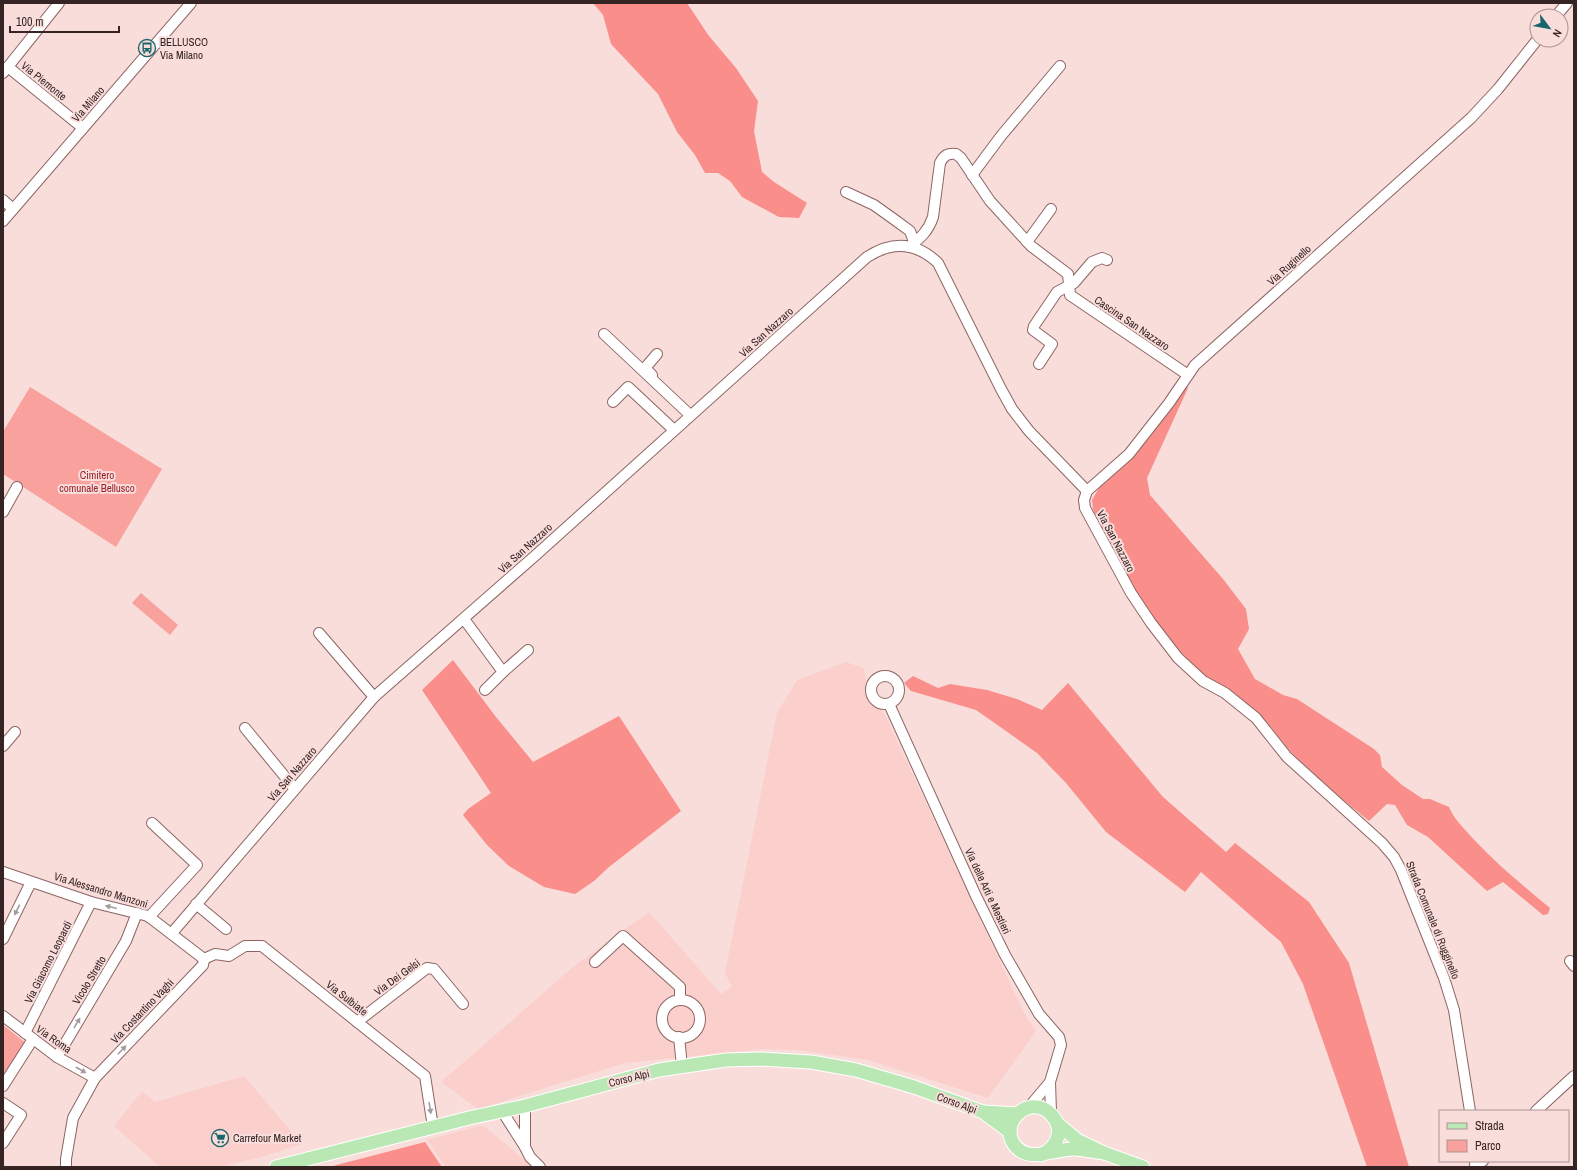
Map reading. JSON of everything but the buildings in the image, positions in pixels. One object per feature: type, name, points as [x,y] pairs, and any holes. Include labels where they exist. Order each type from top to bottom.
[{"type":"main road","name":"Corso Alpi","points":[[276,1167],[433,1127],[525,1106],[659,1070],[726,1060],[751,1059],[811,1062],[856,1070],[983,1112],[1017,1114]]},
{"type":"main road","points":[[1104,1153],[1073,1149],[1041,1155],[1030,1155],[1020,1151],[1013,1143],[1010,1132],[1011,1123],[1017,1114],[1029,1107],[1042,1108],[1077,1140],[1104,1153],[1143,1167]]},
{"type":"main road","name":"Corso Alpi","points":[[983,1112],[1010,1132]]},
{"type":"main road","points":[[1041,1155],[1053,1147],[1057,1139],[1059,1131],[1054,1119]]},
{"type":"street","points":[[6,70],[59,3]]},
{"type":"street","name":"Via Milano","points":[[3,222],[191,3]]},
{"type":"street","name":"Via Ruginello","points":[[1087,491],[1129,454],[1169,403],[1195,365],[1471,118],[1518,65],[1531,48]]},
{"type":"street","points":[[972,175],[1015,119],[1060,66]]},
{"type":"street","name":"Via Piemonte","points":[[6,70],[83,128]]},
{"type":"street","points":[[912,244],[927,231],[933,217],[940,163],[943,157],[948,154],[956,154],[961,158],[990,201],[1029,244],[1051,209]]},
{"type":"street","points":[[846,192],[874,205],[910,231],[912,244]]},
{"type":"street","points":[[3,200],[13,209]]},
{"type":"street","name":"Via San Nazzaro","points":[[172,933],[374,697],[464,619],[868,257],[887,247],[912,244],[938,263],[1012,409],[1029,431],[1087,491],[1084,500],[1085,508],[1131,593],[1167,645],[1178,658],[1203,681],[1225,693],[1256,718],[1287,757],[1306,774]]},
{"type":"street","name":"Cascina San Nazzaro","points":[[1029,244],[1068,274],[1070,295],[1188,375]]},
{"type":"street","points":[[1039,364],[1052,344],[1033,330],[1034,326],[1057,292],[1074,283],[1092,262],[1102,258],[1107,260]]},
{"type":"street","points":[[604,334],[692,414]]},
{"type":"street","points":[[657,354],[645,368],[692,414]]},
{"type":"street","points":[[613,402],[628,387],[674,430]]},
{"type":"street","points":[[3,512],[17,487]]},
{"type":"street","points":[[464,619],[503,672]]},
{"type":"street","points":[[319,634],[374,697]]},
{"type":"street","points":[[485,690],[528,650]]},
{"type":"street","name":"Via delle Arti e Mestieri","points":[[889,704],[976,896],[1005,955],[1039,1014],[1059,1037],[1061,1045],[1050,1082],[1054,1119]]},
{"type":"street","points":[[245,728],[295,789]]},
{"type":"street","points":[[3,746],[15,732]]},
{"type":"street","name":"Strada Comunale di Rugginello","points":[[1306,774],[1379,839],[1394,857],[1401,870],[1444,978],[1454,1010],[1470,1110]]},
{"type":"street","points":[[149,917],[197,865],[152,823]]},
{"type":"street","name":"Via Alessandro Manzoni","points":[[3,872],[91,902],[149,917],[172,933],[204,959]]},
{"type":"street","points":[[3,939],[31,882]]},
{"type":"street","name":"Via Giacomo Leopardi","points":[[3,1086],[29,1036],[91,902]]},
{"type":"street","points":[[196,904],[226,929]]},
{"type":"street","name":"Vicolo Stretto","points":[[57,1057],[126,941],[137,913]]},
{"type":"street","points":[[595,962],[623,936],[680,987],[680,1000]]},
{"type":"street","name":"Via Sulbiate","points":[[204,959],[215,954],[229,956],[245,946],[262,946],[425,1076],[433,1127]]},
{"type":"street","name":"Via Costantino Vaghi","points":[[66,1167],[73,1118],[95,1078],[203,965],[204,959]]},
{"type":"street","name":"Via Dei Gelsi","points":[[357,1022],[427,968],[434,969],[463,1004]]},
{"type":"street","points":[[687,1000],[697,1009],[700,1016],[699,1023],[697,1029],[692,1034],[686,1037],[678,1038],[666,1031],[663,1025],[663,1011],[667,1005],[673,1001],[687,1000]]},
{"type":"street","name":"Via Roma","points":[[3,1016],[57,1057],[95,1078]]},
{"type":"street","points":[[678,1038],[682,1066]]},
{"type":"street","points":[[1537,1110],[1574,1076]]},
{"type":"street","name":"Via delle Arti e Mestieri","points":[[1029,1107],[1050,1082]]},
{"type":"street","points":[[3,1103],[21,1115],[3,1143]]},
{"type":"street","points":[[525,1106],[525,1147]]},
{"type":"street","points":[[502,1111],[530,1157],[540,1167]]},
{"type":"shaded area","points":[[593,3],[687,3],[709,36],[736,68],[758,101],[754,131],[762,172],[774,182],[807,203],[799,218],[779,217],[742,197],[730,181],[718,173],[705,173],[695,155],[677,132],[658,94],[611,44],[603,15]]},
{"type":"shaded area","points":[[1184,384],[1188,388],[1147,478],[1150,495],[1223,579],[1246,609],[1249,629],[1238,649],[1255,679],[1283,695],[1297,699],[1374,749],[1380,755],[1382,767],[1402,785],[1423,799],[1430,799],[1449,807],[1459,823],[1486,852],[1550,908],[1548,914],[1543,915],[1503,882],[1487,891],[1428,837],[1407,825],[1395,805],[1387,804],[1369,821],[1310,771],[1253,709],[1197,671],[1154,620],[1135,590],[1098,521],[1093,509],[1092,500],[1099,488],[1115,471]]},
{"type":"shaded area","points":[[453,660],[496,717],[533,762],[619,716],[681,811],[609,867],[594,881],[575,894],[544,887],[509,866],[487,845],[463,815],[468,809],[491,793],[422,690]]},
{"type":"shaded area","points":[[846,662],[864,668],[869,698],[880,707],[886,717],[1024,1013],[1036,1031],[988,1098],[868,1060],[798,1050],[763,1049],[625,1063],[478,1109],[441,1082],[573,967],[649,912],[721,994],[732,987],[725,973],[777,713],[797,680]]},
{"type":"shaded area","points":[[913,676],[938,688],[950,684],[987,690],[1017,699],[1042,710],[1068,683],[1163,797],[1226,852],[1235,843],[1309,902],[1349,963],[1409,1167],[1367,1167],[1303,984],[1281,942],[1201,872],[1185,892],[1106,832],[1066,783],[1037,753],[976,710],[911,691],[904,683]]},
{"type":"shaded area","points":[[244,1076],[302,1144],[261,1157],[219,1167],[160,1167],[114,1126],[142,1091],[155,1102]]},
{"type":"shaded area","points":[[483,1125],[533,1167],[446,1167],[427,1140]]},
{"type":"shaded area","points":[[425,1142],[442,1167],[329,1167]]},
{"type":"green space","name":"Cimitero comunale Bellusco","points":[[30,387],[162,469],[116,547],[3,474],[3,432]]},
{"type":"green space","points":[[141,593],[178,625],[170,635],[132,603]]},
{"type":"green space","points":[[3,1025],[26,1043],[3,1074]]},
{"type":"place","name":"BELLUSCO Via Milano","points":[[147,48]]},
{"type":"place","name":"Carrefour Market","points":[[220,1138]]}]
